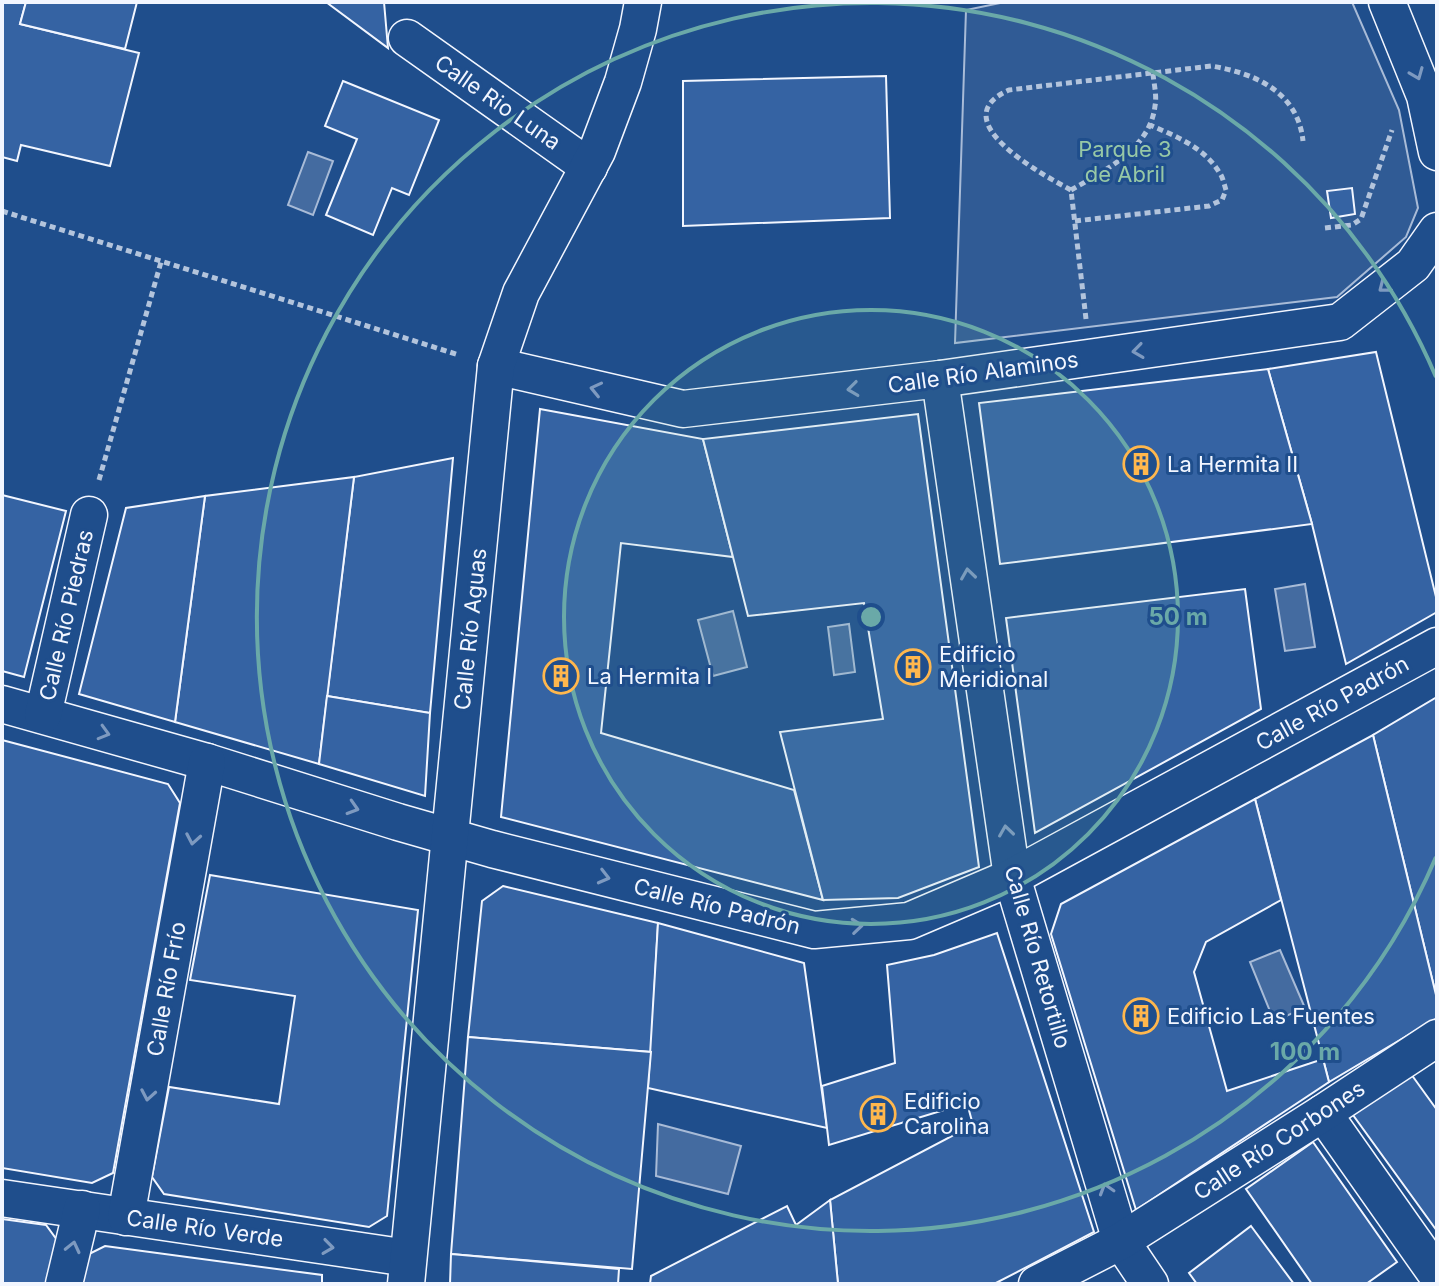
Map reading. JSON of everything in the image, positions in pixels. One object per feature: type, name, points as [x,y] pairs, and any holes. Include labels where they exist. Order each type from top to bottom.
[{"type":"street","name":"Calle Río Aguas","points":[[407,1271],[496,366],[521,293],[597,151],[623,82],[643,2]]},
{"type":"street","points":[[1387,2],[1425,96],[1437,152]]},
{"type":"street","name":"Calle Rio Luna","points":[[407,38],[589,167]]},
{"type":"street","name":"Calle Río Alaminos","points":[[496,366],[683,409],[940,379],[1340,322],[1413,265],[1437,231]]},
{"type":"street","name":"Calle Río Retortillo","points":[[940,379],[1012,877],[1121,1241],[1150,1284]]},
{"type":"street","name":"Calle Río Piedras","points":[[43,715],[89,515]]},
{"type":"street","name":"Calle Río Padrón","points":[[2,704],[207,762],[450,837],[814,930],[909,921],[1012,877],[1437,646]]},
{"type":"street","name":"Calle Río Frío","points":[[126,1217],[207,762]]},
{"type":"street","name":"Calle Río Corbones","points":[[1037,1284],[1121,1241],[1437,1038]]},
{"type":"street","points":[[1323,1113],[1430,1275]]},
{"type":"street","name":"Calle Río Verde","points":[[2,1198],[82,1209],[407,1271]]},
{"type":"street","points":[[64,1284],[82,1209]]},
{"type":"path","points":[[1071,190],[1012,154],[994,135],[986,115],[988,106],[997,96],[1009,90],[1211,66],[1259,79],[1282,97],[1302,127],[1303,141]]},
{"type":"path","points":[[1071,190],[1112,166],[1135,146],[1150,125],[1156,105],[1153,74]]},
{"type":"path","points":[[1075,221],[1209,206],[1222,200],[1226,190],[1220,172],[1203,152],[1150,125]]},
{"type":"path","points":[[1325,228],[1352,225],[1361,219],[1387,144]]},
{"type":"path","points":[[1071,190],[1087,328]]},
{"type":"path","points":[[2,211],[496,366]]},
{"type":"path","points":[[89,515],[161,262]]},
{"type":"green space","name":"Parque 3 de Abril","points":[[1005,2],[1352,2],[1399,110],[1418,208],[1406,237],[1337,297],[955,343],[966,10]]},
{"type":"shaded area","points":[[308,152],[333,161],[313,215],[288,205]]},
{"type":"shaded area","points":[[1305,584],[1315,647],[1285,651],[1275,589]]},
{"type":"shaded area","points":[[733,611],[747,667],[713,676],[698,620]]},
{"type":"shaded area","points":[[849,624],[855,672],[834,675],[828,627]]},
{"type":"shaded area","points":[[1280,950],[1305,1008],[1274,1021],[1250,962]]},
{"type":"shaded area","points":[[658,1124],[741,1146],[728,1194],[656,1176]]},
{"type":"building","points":[[2,2],[26,2],[20,24],[139,53],[110,166],[21,145],[17,161],[2,157]]},
{"type":"building","points":[[26,2],[137,2],[125,49],[20,24]]},
{"type":"building","points":[[326,2],[384,2],[388,48]]},
{"type":"building","points":[[886,76],[890,218],[683,226],[683,81]]},
{"type":"building","points":[[343,81],[439,120],[409,195],[392,188],[373,235],[326,215],[357,139],[325,126]]},
{"type":"building","points":[[1352,188],[1355,214],[1331,218],[1327,191]]},
{"type":"building","points":[[1376,352],[1437,601],[1437,612],[1346,664],[1312,524],[1268,369]]},
{"type":"building","name":"La Hermita II","points":[[1268,369],[1312,524],[1000,564],[979,403]]},
{"type":"building","name":"La Hermita I","points":[[540,409],[703,439],[733,557],[621,543],[601,733],[794,790],[823,900],[501,817]]},
{"type":"building","name":"Edificio Meridional","points":[[918,414],[979,867],[898,898],[823,900],[780,732],[883,719],[864,603],[748,616],[703,439]]},
{"type":"building","points":[[453,458],[430,713],[327,696],[354,477]]},
{"type":"building","points":[[354,477],[319,764],[175,722],[205,496]]},
{"type":"building","points":[[2,495],[66,511],[24,677],[2,671]]},
{"type":"building","points":[[205,496],[175,722],[79,694],[126,508]]},
{"type":"building","points":[[1245,589],[1261,709],[1035,833],[1006,618]]},
{"type":"building","points":[[327,696],[430,713],[425,796],[319,764]]},
{"type":"building","points":[[1437,697],[1437,999],[1373,735]]},
{"type":"building","points":[[1373,735],[1437,999],[1437,1018],[1329,1082],[1255,799]]},
{"type":"building","points":[[2,740],[168,784],[180,803],[113,1173],[92,1183],[2,1168]]},
{"type":"building","name":"Edificio Las Fuentes","points":[[1255,799],[1281,900],[1206,942],[1194,972],[1227,1091],[1323,1059],[1329,1082],[1136,1210],[1051,934],[1061,904]]},
{"type":"building","points":[[210,875],[418,910],[387,1216],[369,1227],[164,1194],[152,1177],[169,1087],[279,1104],[295,996],[190,980]]},
{"type":"building","points":[[503,886],[658,923],[651,1052],[468,1037],[482,901]]},
{"type":"building","points":[[658,923],[804,963],[827,1128],[648,1088]]},
{"type":"building","name":"Edificio Carolina","points":[[997,933],[1094,1232],[994,1284],[838,1284],[830,1200],[973,1125],[967,1103],[829,1145],[822,1086],[895,1063],[887,965],[934,955]]},
{"type":"building","points":[[468,1037],[651,1052],[632,1269],[451,1254]]},
{"type":"building","points":[[1411,1074],[1437,1110],[1437,1231],[1353,1115]]},
{"type":"building","points":[[1313,1142],[1397,1262],[1366,1284],[1312,1284],[1246,1189]]},
{"type":"building","points":[[830,1200],[838,1284],[650,1284],[651,1276],[787,1206],[796,1225]]},
{"type":"building","points":[[2,1219],[46,1225],[57,1240],[46,1284],[2,1284]]},
{"type":"building","points":[[1251,1226],[1294,1284],[1197,1284],[1189,1273]]},
{"type":"building","points":[[105,1246],[322,1275],[322,1284],[81,1284],[87,1255]]},
{"type":"building","points":[[451,1254],[619,1269],[618,1284],[450,1284]]},
{"type":"place","name":"La Hermita II","points":[[1141,464]]},
{"type":"place","name":"Edificio Meridional","points":[[913,667]]},
{"type":"place","name":"La Hermita I","points":[[561,676]]},
{"type":"place","name":"Edificio Las Fuentes","points":[[1141,1016]]},
{"type":"place","name":"Edificio Carolina","points":[[878,1114]]}]
